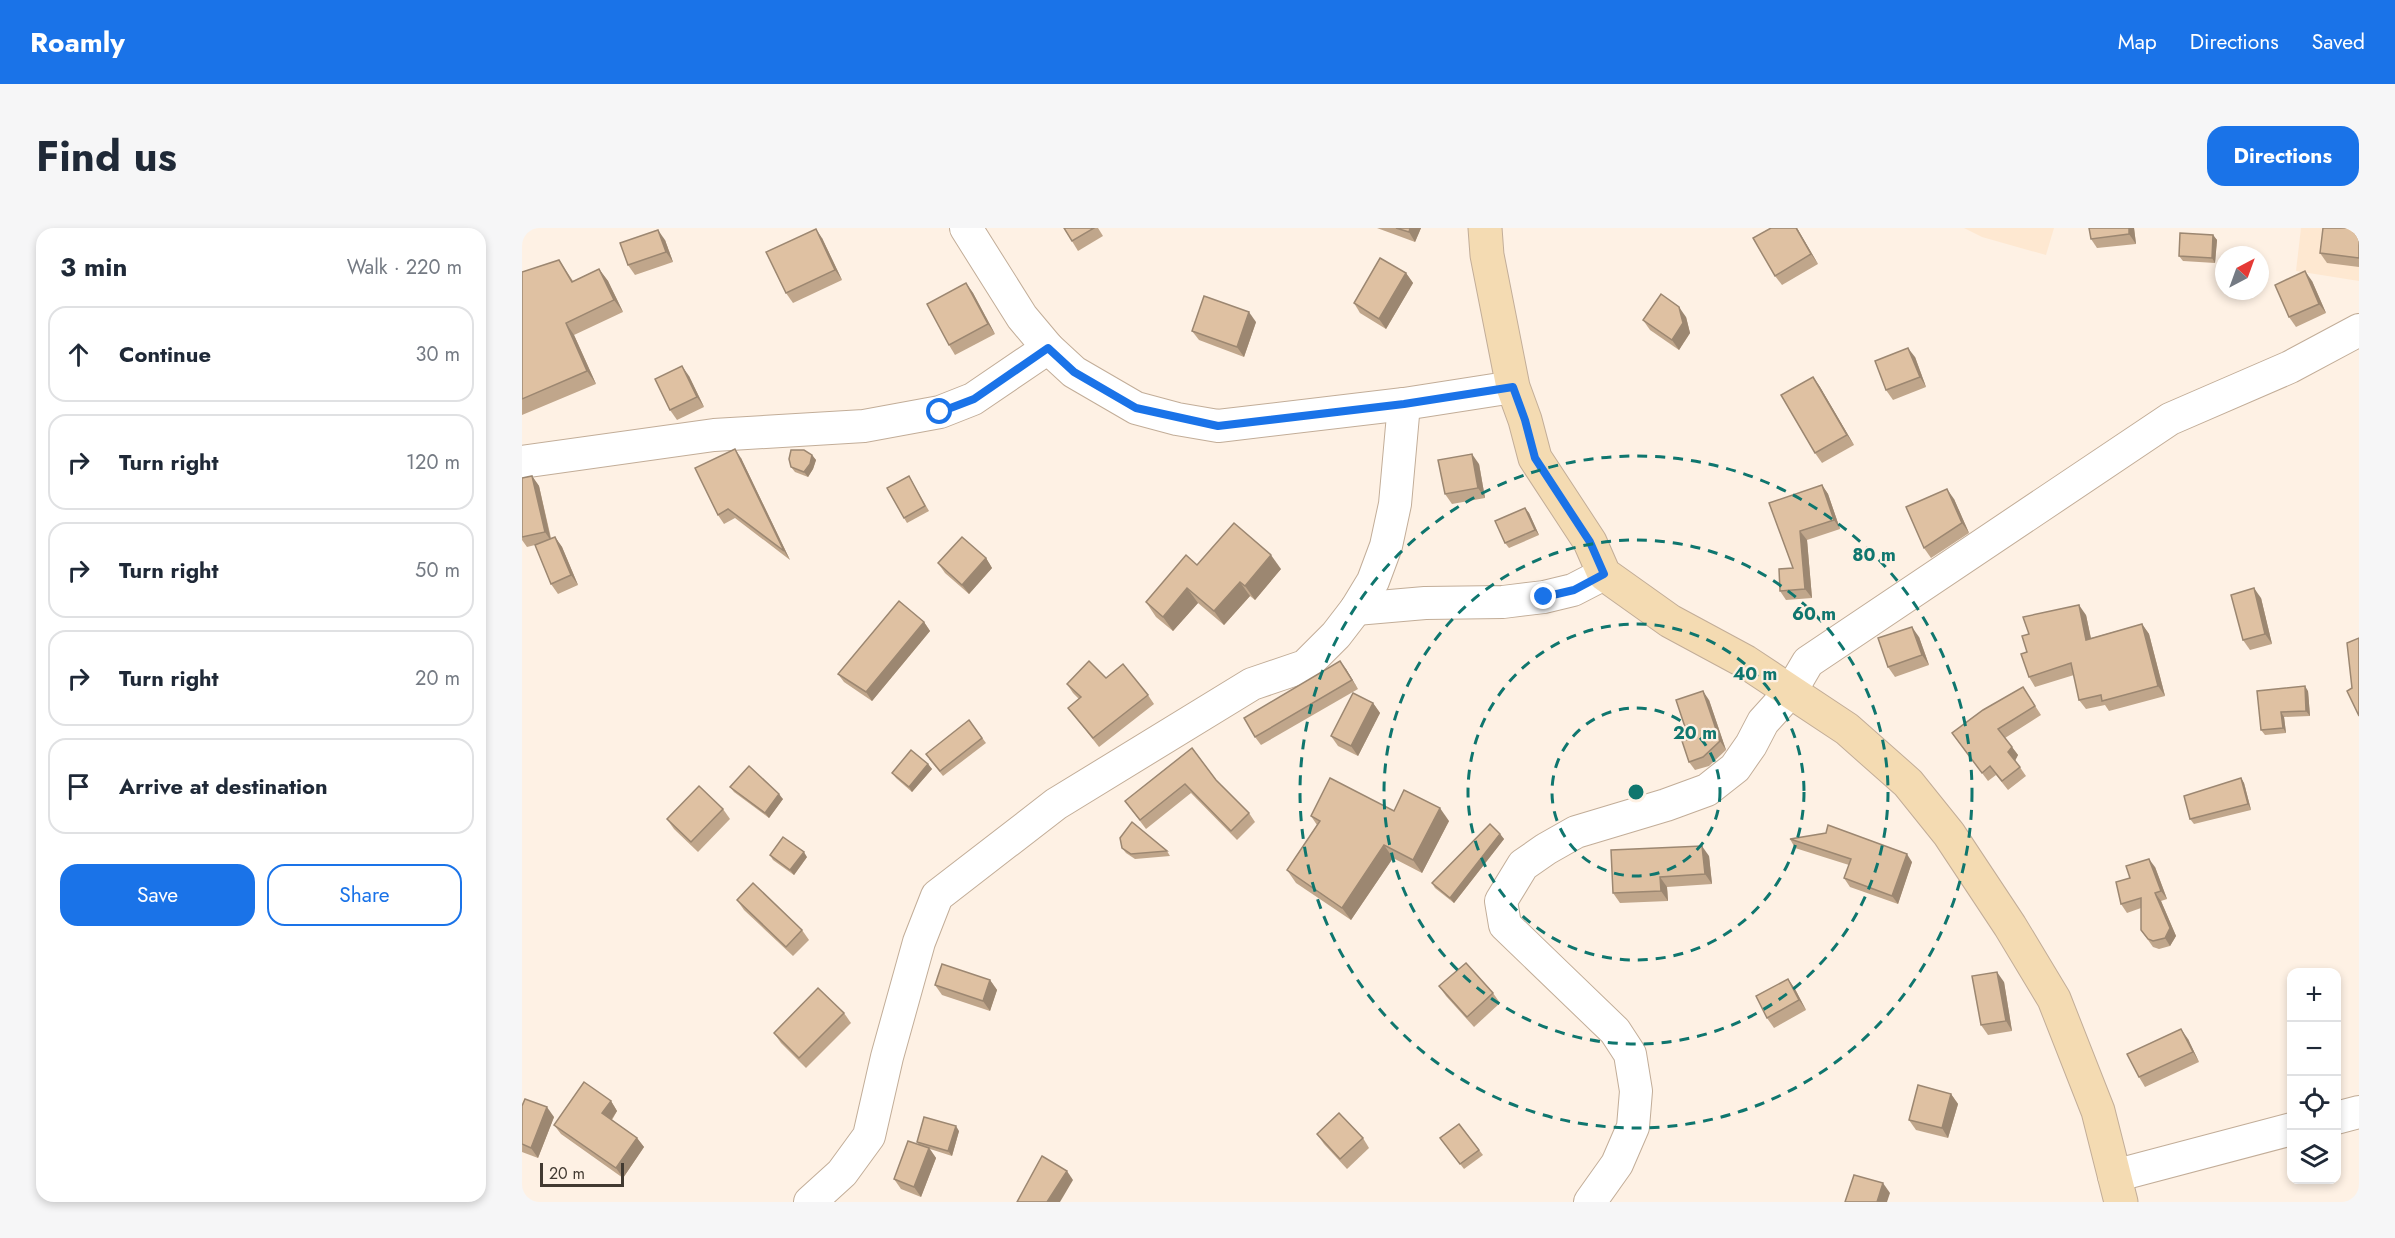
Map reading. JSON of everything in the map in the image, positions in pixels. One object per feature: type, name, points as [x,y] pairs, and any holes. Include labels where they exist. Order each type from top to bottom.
[{"type":"main road","points":[[1485,228],[1493,289],[1513,387],[1535,458],[1590,542],[1604,574],[1670,621],[1746,662],[1847,729],[1908,783],[1949,834],[2010,926],[2054,999],[2098,1111],[2118,1189]]},
{"type":"street","points":[[966,228],[1022,317],[1048,348],[1074,372],[1136,408],[1218,426],[1404,404],[1513,387]]},
{"type":"street","points":[[1590,1202],[1617,1164],[1633,1127],[1636,1091],[1630,1054],[1615,1031],[1505,925],[1501,901],[1523,866],[1546,849],[1576,832],[1707,790],[1735,768],[1763,722],[1791,691],[1808,662],[2170,419],[2290,367],[2359,330]]},
{"type":"street","points":[[522,462],[714,435],[864,426],[940,412],[974,399],[1048,348]]},
{"type":"street","points":[[810,1202],[842,1173],[869,1136],[887,1057],[919,942],[937,896],[1056,804],[1252,684],[1305,666],[1336,635],[1356,609],[1372,581],[1386,546],[1395,504],[1404,404]]},
{"type":"street","points":[[1356,609],[1425,603],[1503,602],[1544,597],[1574,590],[1604,574]]},
{"type":"street","points":[[2341,1117],[2359,1112]]},
{"type":"street","points":[[2118,1189],[2287,1132]]},
{"type":"shaded area","points":[[1964,228],[2054,228],[2046,255],[1982,237]]},
{"type":"shaded area","points":[[2301,228],[2359,228],[2359,281],[2296,271]]},
{"type":"building","points":[[1064,228],[1094,228],[1072,241]]},
{"type":"building","points":[[1396,228],[1410,228],[1409,232]]},
{"type":"building","points":[[1771,228],[1796,228],[1811,254],[1775,276],[1753,238]]},
{"type":"building","points":[[2089,228],[2129,228],[2129,234],[2091,239]]},
{"type":"building","points":[[2323,228],[2359,228],[2359,258],[2320,253]]},
{"type":"building","points":[[816,229],[835,270],[786,293],[766,252]]},
{"type":"building","points":[[658,230],[666,252],[628,265],[620,243]]},
{"type":"building","points":[[2180,233],[2213,235],[2212,258],[2179,256]]},
{"type":"building","points":[[1380,258],[1406,273],[1379,319],[1354,303]]},
{"type":"building","points":[[559,260],[572,282],[599,269],[614,300],[566,323],[587,371],[522,399],[522,272]]},
{"type":"building","points":[[2305,271],[2319,304],[2289,317],[2275,285]]},
{"type":"building","points":[[966,283],[988,324],[949,345],[927,304]]},
{"type":"building","points":[[1661,294],[1679,307],[1683,323],[1672,340],[1643,320]]},
{"type":"building","points":[[1204,296],[1249,312],[1237,347],[1192,331]]},
{"type":"building","points":[[1908,348],[1920,377],[1886,390],[1875,361]]},
{"type":"building","points":[[682,366],[697,397],[670,410],[655,379]]},
{"type":"building","points":[[1813,377],[1847,435],[1815,453],[1781,395]]},
{"type":"building","points":[[735,449],[784,551],[728,509],[718,515],[695,468]]},
{"type":"building","points":[[791,450],[804,450],[812,455],[810,464],[804,472],[791,467],[789,459]]},
{"type":"building","points":[[1472,454],[1478,488],[1445,494],[1438,460]]},
{"type":"building","points":[[532,476],[545,532],[522,537],[522,478]]},
{"type":"building","points":[[909,476],[925,506],[904,518],[887,488]]},
{"type":"building","points":[[1822,485],[1834,520],[1800,531],[1805,589],[1780,591],[1779,569],[1793,568],[1769,503]]},
{"type":"building","points":[[1947,489],[1962,523],[1924,548],[1906,507]]},
{"type":"building","points":[[1525,508],[1535,530],[1505,543],[1495,521]]},
{"type":"building","points":[[1234,523],[1271,555],[1245,586],[1240,582],[1214,611],[1187,588],[1163,617],[1146,602],[1186,555],[1197,565]]},
{"type":"building","points":[[555,537],[571,575],[551,584],[535,545]]},
{"type":"building","points":[[962,537],[986,558],[962,585],[938,563]]},
{"type":"building","points":[[2254,588],[2265,634],[2243,640],[2231,595]]},
{"type":"building","points":[[899,601],[924,622],[866,692],[838,674]]},
{"type":"building","points":[[2079,605],[2086,640],[2142,624],[2158,686],[2102,701],[2101,695],[2079,700],[2071,663],[2029,677],[2021,654],[2027,652],[2022,636],[2029,634],[2023,617]]},
{"type":"building","points":[[1912,627],[1922,655],[1888,667],[1878,638]]},
{"type":"building","points":[[2359,638],[2359,716],[2347,691],[2352,688],[2347,643]]},
{"type":"building","points":[[1089,661],[1106,678],[1123,664],[1148,695],[1093,738],[1068,708],[1081,697],[1067,684]]},
{"type":"building","points":[[1340,661],[1352,680],[1255,737],[1244,718]]},
{"type":"building","points":[[2305,686],[2306,711],[2281,712],[2283,728],[2261,730],[2257,691]]},
{"type":"building","points":[[2023,687],[2035,706],[1998,729],[2012,747],[2008,752],[2020,767],[2002,781],[1990,766],[1982,773],[1952,733],[1983,710]]},
{"type":"building","points":[[1703,691],[1720,741],[1703,757],[1689,762],[1682,741],[1689,739],[1676,700]]},
{"type":"building","points":[[1353,693],[1373,703],[1351,746],[1331,736]]},
{"type":"building","points":[[969,720],[982,738],[940,771],[926,754]]},
{"type":"building","points":[[1192,748],[1216,780],[1249,813],[1231,831],[1185,784],[1140,820],[1125,801]]},
{"type":"building","points":[[911,750],[928,764],[909,787],[892,773]]},
{"type":"building","points":[[749,766],[779,794],[765,813],[730,787]]},
{"type":"building","points":[[1330,778],[1394,811],[1404,790],[1440,808],[1413,860],[1384,845],[1342,908],[1287,870],[1320,821],[1311,816]]},
{"type":"building","points":[[2241,778],[2248,804],[2190,819],[2184,796]]},
{"type":"building","points":[[699,786],[723,809],[691,842],[667,819]]},
{"type":"building","points":[[1132,822],[1167,851],[1131,854],[1122,848],[1120,838]]},
{"type":"building","points":[[1490,824],[1500,834],[1450,898],[1432,883]]},
{"type":"building","points":[[1828,825],[1907,854],[1892,896],[1844,878],[1851,859],[1790,839],[1826,833]]},
{"type":"building","points":[[783,837],[804,852],[790,870],[770,855]]},
{"type":"building","points":[[1702,846],[1705,874],[1660,877],[1661,891],[1613,893],[1611,850]]},
{"type":"building","points":[[2149,859],[2161,891],[2155,893],[2170,928],[2165,938],[2153,941],[2148,939],[2141,930],[2141,898],[2121,904],[2116,882],[2130,878],[2126,866]]},
{"type":"building","points":[[753,883],[802,930],[786,947],[737,900]]},
{"type":"building","points":[[1466,963],[1493,993],[1467,1017],[1439,986]]},
{"type":"building","points":[[942,964],[990,980],[983,1001],[935,985]]},
{"type":"building","points":[[1997,972],[2006,1021],[1981,1025],[1972,976]]},
{"type":"building","points":[[1788,979],[1799,1000],[1767,1018],[1756,996]]},
{"type":"building","points":[[818,988],[844,1013],[799,1058],[774,1033]]},
{"type":"building","points":[[2181,1029],[2193,1052],[2139,1077],[2127,1054]]},
{"type":"building","points":[[584,1082],[611,1101],[602,1113],[637,1138],[616,1168],[554,1125]]},
{"type":"building","points":[[1918,1085],[1951,1094],[1942,1128],[1909,1120]]},
{"type":"building","points":[[525,1099],[547,1107],[531,1148],[522,1144],[522,1106]]},
{"type":"building","points":[[1339,1113],[1363,1138],[1340,1159],[1317,1134]]},
{"type":"building","points":[[924,1117],[956,1126],[948,1151],[917,1142]]},
{"type":"building","points":[[1459,1124],[1479,1150],[1460,1164],[1440,1138]]},
{"type":"building","points":[[908,1141],[929,1148],[914,1187],[894,1179]]},
{"type":"building","points":[[1042,1156],[1067,1171],[1047,1202],[1017,1202]]},
{"type":"building","points":[[1854,1175],[1883,1183],[1877,1202],[1845,1202]]},
{"type":"route","points":[[940,412],[974,399],[1048,348],[1074,372],[1136,408],[1177,419],[1218,426],[1250,424],[1457,397],[1513,387],[1535,458],[1590,542],[1604,574],[1574,590],[1544,597]]}]
